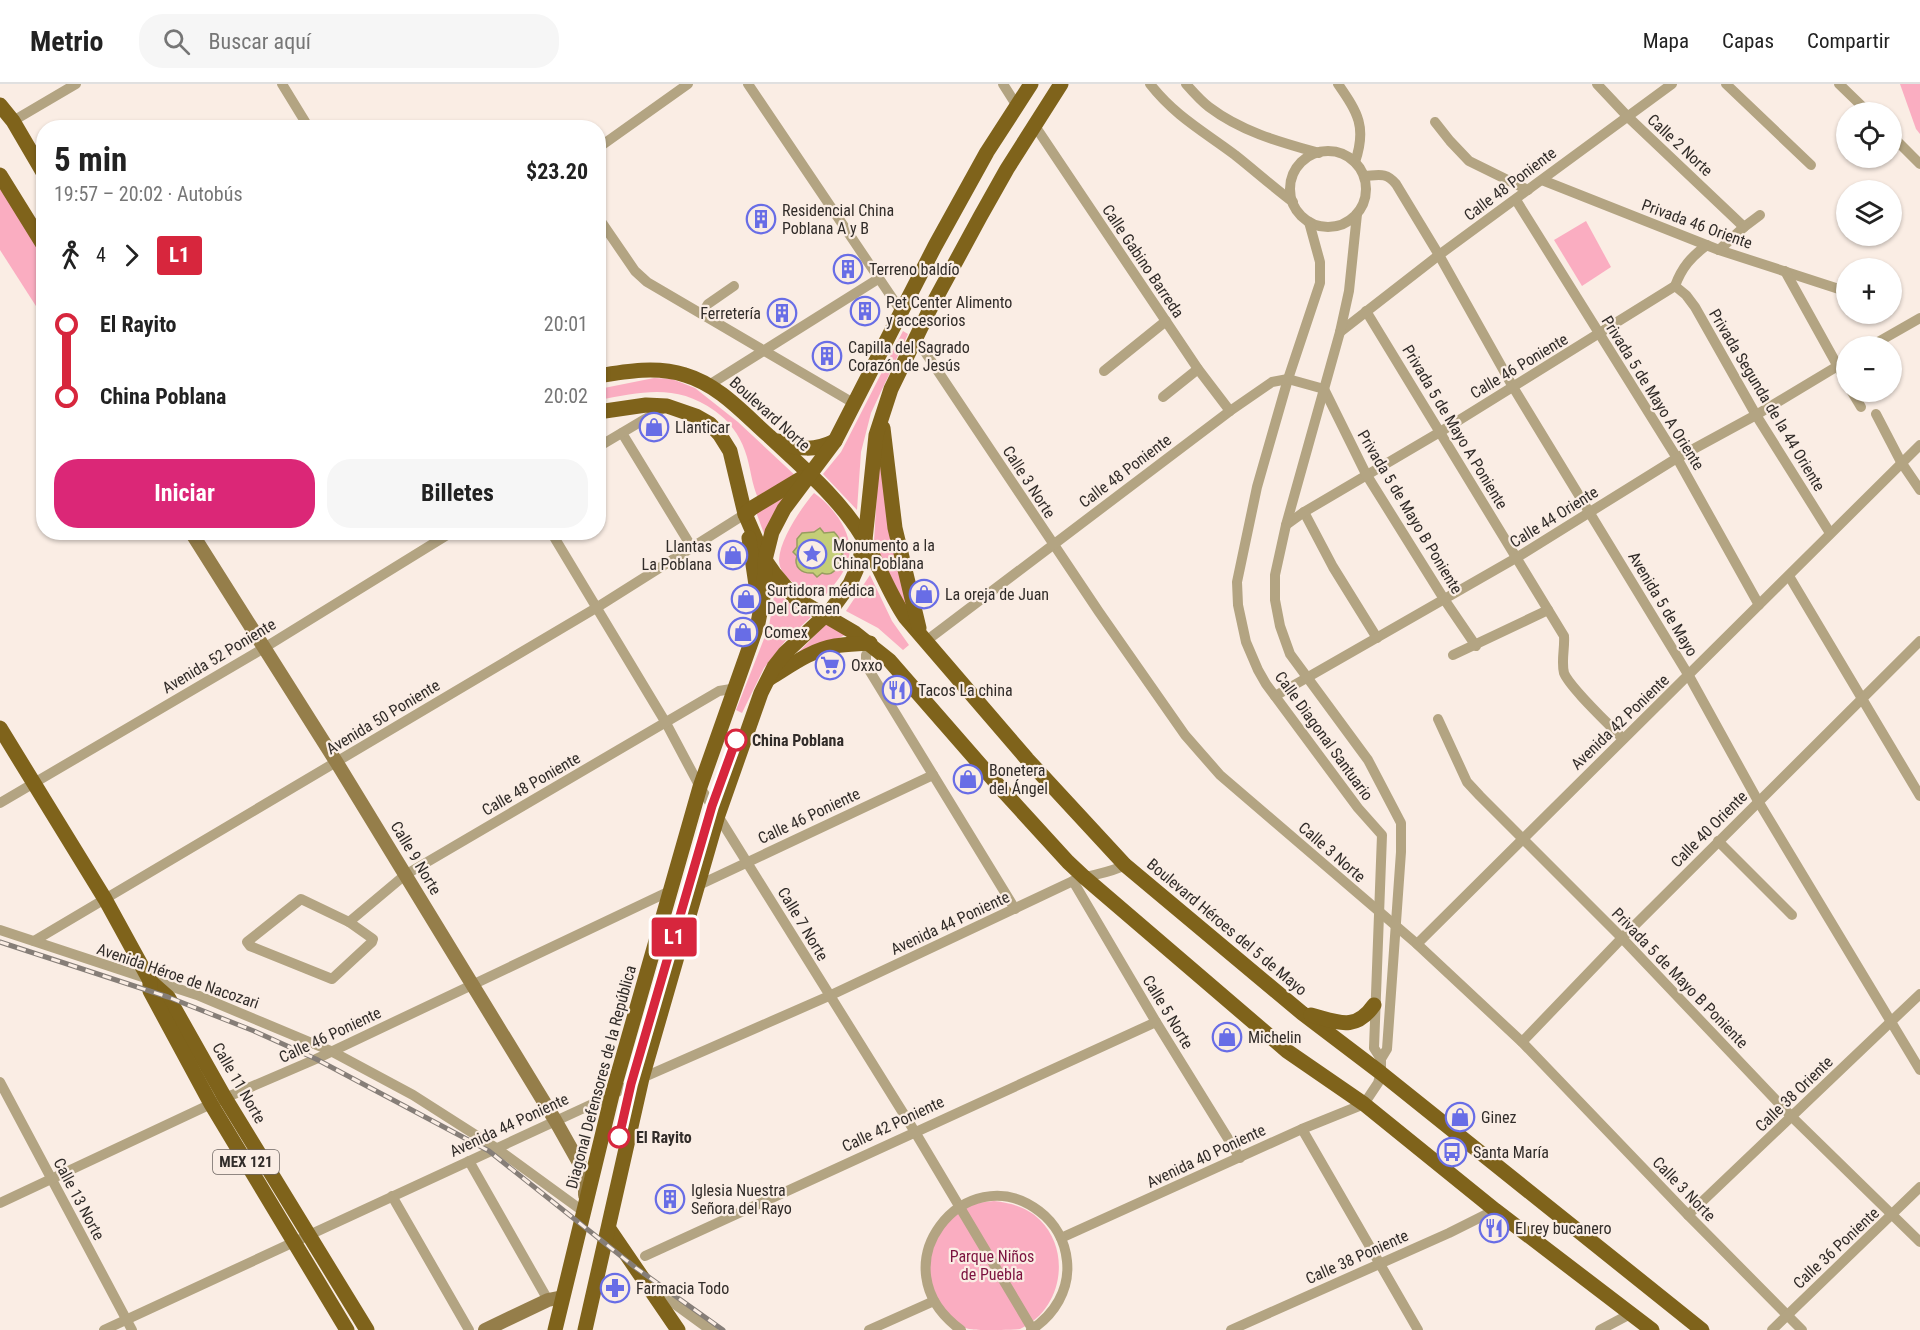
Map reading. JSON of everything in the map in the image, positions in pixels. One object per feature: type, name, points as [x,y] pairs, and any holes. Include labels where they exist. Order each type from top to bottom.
[{"type":"main road","points":[[765,560],[777,522],[835,441],[960,199],[1031,84]]},
{"type":"main road","points":[[585,1330],[642,1078],[718,815],[767,680],[785,653],[825,616],[850,584],[865,540],[872,456],[882,412],[915,337],[980,217],[1061,84]]},
{"type":"main road","points":[[0,105],[14,121],[36,160]]},
{"type":"main road","points":[[0,175],[36,233]]},
{"type":"main road","name":"Boulevard Norte","points":[[606,375],[646,370],[665,371],[684,375],[709,385],[726,397],[810,474]]},
{"type":"main road","points":[[606,411],[646,405],[667,406],[696,416],[710,424],[720,435],[730,451],[745,514],[754,568],[758,623]]},
{"type":"main road","points":[[882,412],[895,528],[923,637]]},
{"type":"main road","points":[[770,437],[802,449],[823,447],[835,441]]},
{"type":"main road","points":[[745,514],[810,474]]},
{"type":"main road","name":"Boulevard Héroes del 5 de Mayo","points":[[810,474],[865,540],[897,606],[1026,759],[1125,865],[1302,1013],[1381,1066],[1702,1330]]},
{"type":"main road","points":[[745,514],[765,560],[795,598],[871,644],[889,660],[1068,862],[1079,879],[1287,1051],[1364,1104],[1495,1210],[1652,1330]]},
{"type":"main road","name":"Calle 9 Norte","points":[[196,540],[337,763],[555,1120],[585,1176],[585,1212]]},
{"type":"main road","name":"Diagonal Defensores de la República","points":[[555,1330],[555,1299],[585,1212],[612,1095],[670,891],[700,787],[737,688],[758,623],[764,592],[765,560]]},
{"type":"main road","points":[[767,680],[820,650],[836,646],[871,644]]},
{"type":"main road","name":"Calle 11 Norte","points":[[0,728],[105,899],[150,981],[150,992],[218,1101],[308,1234],[367,1330]]},
{"type":"main road","points":[[1302,1013],[1350,1024],[1363,1018],[1374,1005]]},
{"type":"main road","name":"Calle 11 Norte","points":[[218,1101],[293,1241],[347,1330]]},
{"type":"main road","points":[[609,1228],[678,1330]]},
{"type":"main road","points":[[485,1330],[555,1299]]},
{"type":"street","points":[[14,121],[75,84]]},
{"type":"street","points":[[282,84],[303,120]]},
{"type":"street","points":[[606,142],[688,84]]},
{"type":"street","points":[[748,84],[901,311]]},
{"type":"street","points":[[1003,84],[1017,106]]},
{"type":"street","points":[[1150,84],[1175,112],[1293,202]]},
{"type":"street","points":[[1186,84],[1208,106],[1237,125],[1266,138],[1318,153],[1338,152],[1355,162],[1365,176],[1366,193],[1357,214],[1340,225],[1319,226],[1309,222],[1297,210],[1293,202],[1291,190],[1298,166],[1307,158],[1318,153]]},
{"type":"street","points":[[1338,84],[1353,106],[1359,120],[1360,146],[1355,162]]},
{"type":"street","name":"Calle 2 Norte","points":[[1597,84],[1628,117],[1744,227]]},
{"type":"street","name":"Calle 48 Poniente","points":[[1340,332],[1439,255],[1672,84]]},
{"type":"street","points":[[1726,84],[1811,165]]},
{"type":"street","points":[[1839,84],[1858,102]]},
{"type":"street","points":[[1435,122],[1469,161],[1528,190]]},
{"type":"street","name":"Calle Gabino Barreda","points":[[1035,126],[1198,369],[1230,411]]},
{"type":"street","points":[[1902,146],[1920,165]]},
{"type":"street","name":"Avenida 5 de Mayo","points":[[1365,176],[1383,174],[1390,177],[1439,255],[1514,387],[1689,676],[1758,801],[1920,1070]]},
{"type":"street","name":"Privada 46 Oriente","points":[[1542,180],[1719,250],[1836,288]]},
{"type":"street","name":"Privada 5 de Mayo A Oriente","points":[[1516,200],[1677,458],[1759,605]]},
{"type":"street","name":"Calle Diagonal Santuario","points":[[1357,214],[1349,291],[1340,332],[1286,525],[1275,575],[1276,608],[1286,646],[1295,663],[1308,677],[1368,760],[1401,823],[1387,1049],[1381,1066]]},
{"type":"street","points":[[1719,250],[1760,215]]},
{"type":"street","name":"Calle Diagonal Santuario","points":[[1309,222],[1320,262],[1320,283],[1288,379],[1257,487],[1237,582],[1238,605],[1246,642],[1258,669],[1275,696],[1358,808],[1382,836],[1381,914],[1374,1005],[1374,1048],[1381,1066]]},
{"type":"street","points":[[606,229],[635,271],[647,282],[855,404]]},
{"type":"street","points":[[1675,286],[1681,270],[1690,258],[1707,245]]},
{"type":"street","points":[[1785,272],[1836,353]]},
{"type":"street","points":[[709,385],[878,279]]},
{"type":"street","points":[[702,314],[708,304],[734,286]]},
{"type":"street","name":"Calle 46 Poniente","points":[[1286,525],[1675,286]]},
{"type":"street","name":"Privada Segunda de la 44 Oriente","points":[[1675,286],[1686,295],[1695,308],[1756,415],[1830,533]]},
{"type":"street","name":"Privada 5 de Mayo A Poniente","points":[[1366,311],[1564,636],[1563,665],[1569,681],[1623,739]]},
{"type":"street","points":[[1889,336],[1920,319]]},
{"type":"street","points":[[1104,371],[1166,321]]},
{"type":"street","name":"Calle 3 Norte","points":[[915,337],[1053,544],[1185,735],[1220,775],[1417,944],[1522,1042],[1802,1330]]},
{"type":"street","name":"Calle 44 Oriente","points":[[1275,696],[1516,558],[1677,458],[1756,415],[1836,367]]},
{"type":"street","points":[[1163,397],[1198,369]]},
{"type":"street","points":[[1288,379],[1324,389]]},
{"type":"street","name":"Calle 48 Poniente","points":[[923,637],[1053,544],[1272,381],[1288,379]]},
{"type":"street","name":"Privada 5 de Mayo B Poniente","points":[[1324,389],[1366,474],[1476,646]]},
{"type":"street","points":[[1858,402],[1861,407]]},
{"type":"street","points":[[606,442],[667,406]]},
{"type":"street","points":[[1876,414],[1901,462],[1920,490]]},
{"type":"street","points":[[622,433],[691,546]]},
{"type":"street","name":"Avenida 42 Poniente","points":[[1417,944],[1920,445]]},
{"type":"street","points":[[1304,512],[1333,567],[1377,638]]},
{"type":"street","name":"Avenida 50 Poniente","points":[[34,941],[596,608],[745,514]]},
{"type":"street","name":"Avenida 52 Poniente","points":[[0,803],[264,648],[439,540]]},
{"type":"street","name":"Calle 7 Norte","points":[[557,540],[666,723],[700,787],[915,1132],[1032,1330]]},
{"type":"street","points":[[1789,576],[1920,796]]},
{"type":"street","points":[[1453,655],[1548,610]]},
{"type":"street","name":"Calle 40 Oriente","points":[[1522,1042],[1718,841],[1920,641]]},
{"type":"street","points":[[871,644],[866,655],[866,665],[1015,909]]},
{"type":"street","name":"Calle 48 Poniente","points":[[349,922],[405,874],[719,692],[737,688]]},
{"type":"street","name":"Privada 5 de Mayo B Poniente","points":[[1438,719],[1467,782],[1521,839],[1622,938],[1792,1117],[1920,1242]]},
{"type":"street","name":"Calle 46 Poniente","points":[[699,885],[933,775]]},
{"type":"street","points":[[1718,841],[1792,915]]},
{"type":"street","name":"Avenida 44 Poniente","points":[[104,1330],[129,1325],[293,1241],[612,1095],[642,1078],[830,996],[1079,879],[1104,874],[1125,865]]},
{"type":"street","name":"Calle 5 Norte","points":[[1079,879],[1156,1022],[1240,1158]]},
{"type":"street","name":"Calle 46 Poniente","points":[[0,1203],[473,985],[670,891]]},
{"type":"street","points":[[301,899],[349,922],[373,939],[332,979],[250,946],[247,942],[301,899]]},
{"type":"street","name":"Avenida Héroe de Nacozari","points":[[0,930],[196,995],[331,1051],[413,1095],[496,1148],[585,1212]]},
{"type":"street","name":"Calle 38 Oriente","points":[[1689,1215],[1920,994]]},
{"type":"street","name":"Calle 42 Poniente","points":[[645,1256],[1156,1022]]},
{"type":"street","points":[[1364,1104],[1378,1083],[1381,1066]]},
{"type":"street","name":"Calle 13 Norte","points":[[0,1082],[129,1325]]},
{"type":"street","name":"Avenida 40 Poniente","points":[[1061,1238],[1302,1129],[1364,1104]]},
{"type":"street","points":[[1302,1129],[1418,1330]]},
{"type":"street","points":[[469,1161],[555,1299]]},
{"type":"street","name":"Calle 36 Poniente","points":[[1772,1330],[1920,1187]]},
{"type":"street","points":[[392,1196],[469,1330]]},
{"type":"street","points":[[961,1330],[948,1321],[934,1301],[926,1282],[927,1253],[938,1227],[959,1207],[973,1200],[1004,1197],[1019,1200],[1046,1216],[1061,1238],[1067,1261],[1066,1280],[1060,1299],[1050,1315],[1032,1330]]},
{"type":"street","name":"Calle 38 Poniente","points":[[1231,1330],[1449,1233],[1495,1210]]},
{"type":"street","points":[[647,1283],[712,1330]]},
{"type":"street","points":[[869,1330],[934,1301]]},
{"type":"street","points":[[1600,1330],[1632,1313]]},
{"type":"green space","points":[[1900,84],[1920,84],[1920,134],[1916,129]]},
{"type":"green space","points":[[0,187],[36,246],[36,306],[0,250]]},
{"type":"green space","points":[[1586,221],[1611,267],[1582,286],[1554,240]]},
{"type":"green space","points":[[903,331],[908,334],[871,413],[861,452],[857,510],[823,474],[841,452]]},
{"type":"green space","points":[[654,378],[672,379],[695,388],[738,422],[798,478],[759,500],[740,439],[725,419],[715,411],[701,402],[672,393],[630,394],[606,399],[606,388]]},
{"type":"green space","points":[[879,458],[908,607],[901,601],[874,541]]},
{"type":"green space","points":[[814,493],[829,506],[842,523],[850,551],[846,566],[824,597],[803,589],[789,579],[780,567],[779,560],[787,534],[797,515]]},
{"type":"green space","points":[[789,494],[766,539],[756,512]]},
{"type":"green space","points":[[870,575],[892,621],[909,645],[903,650],[878,628],[846,611]]},
{"type":"green space","points":[[775,590],[790,604],[811,617],[786,640],[764,668],[742,713],[736,710],[769,626]]},
{"type":"green space","points":[[828,622],[849,633],[787,664]]},
{"type":"green space","name":"Parque Niños de Puebla","points":[[994,1201],[1018,1206],[1030,1212],[1050,1233],[1056,1248],[1059,1264],[1058,1279],[1053,1295],[1034,1320],[1020,1329],[972,1329],[951,1322],[940,1309],[925,1266],[946,1219],[976,1203]]},
{"type":"shaded area","points":[[820,528],[824,533],[834,532],[836,534],[839,540],[838,550],[843,554],[838,558],[838,565],[832,573],[822,573],[817,577],[813,573],[799,569],[796,563],[797,556],[793,552],[797,547],[797,539],[802,533],[814,532]]},
{"type":"railway","points":[[0,942],[168,997],[254,1031],[316,1059],[489,1151],[636,1268],[723,1330]]},
{"type":"bus line","name":"L1","points":[[619,1137],[631,1084],[712,806],[736,740]]},
{"type":"place","name":"Residencial China Poblana A y B","points":[[761,219]]},
{"type":"place","name":"Terreno baldío","points":[[848,269]]},
{"type":"place","name":"Pet Center Alimento y accesorios","points":[[865,311]]},
{"type":"place","name":"Ferretería","points":[[782,313]]},
{"type":"place","name":"Capilla del Sagrado Corazón de Jesús","points":[[827,356]]},
{"type":"place","name":"Llanticar","points":[[654,427]]},
{"type":"place","name":"Monumento a la China Poblana","points":[[812,554]]},
{"type":"place","name":"Llantas La Poblana","points":[[733,555]]},
{"type":"place","name":"La oreja de Juan","points":[[924,594]]},
{"type":"place","name":"Surtidora médica Del Carmen","points":[[746,599]]},
{"type":"place","name":"Comex","points":[[743,632]]},
{"type":"place","name":"Oxxo","points":[[830,665]]},
{"type":"place","name":"Tacos La china","points":[[897,690]]},
{"type":"place","name":"China Poblana","points":[[736,740]]},
{"type":"place","name":"Bonetera del Ángel","points":[[968,779]]},
{"type":"place","name":"Michelin","points":[[1227,1037]]},
{"type":"place","name":"Ginez","points":[[1460,1117]]},
{"type":"place","name":"El Rayito","points":[[619,1137]]},
{"type":"place","name":"Santa María","points":[[1452,1152]]},
{"type":"place","name":"Iglesia Nuestra Señora del Rayo","points":[[670,1199]]},
{"type":"place","name":"El rey bucanero","points":[[1494,1228]]},
{"type":"place","name":"Farmacia Todo","points":[[615,1288]]}]
